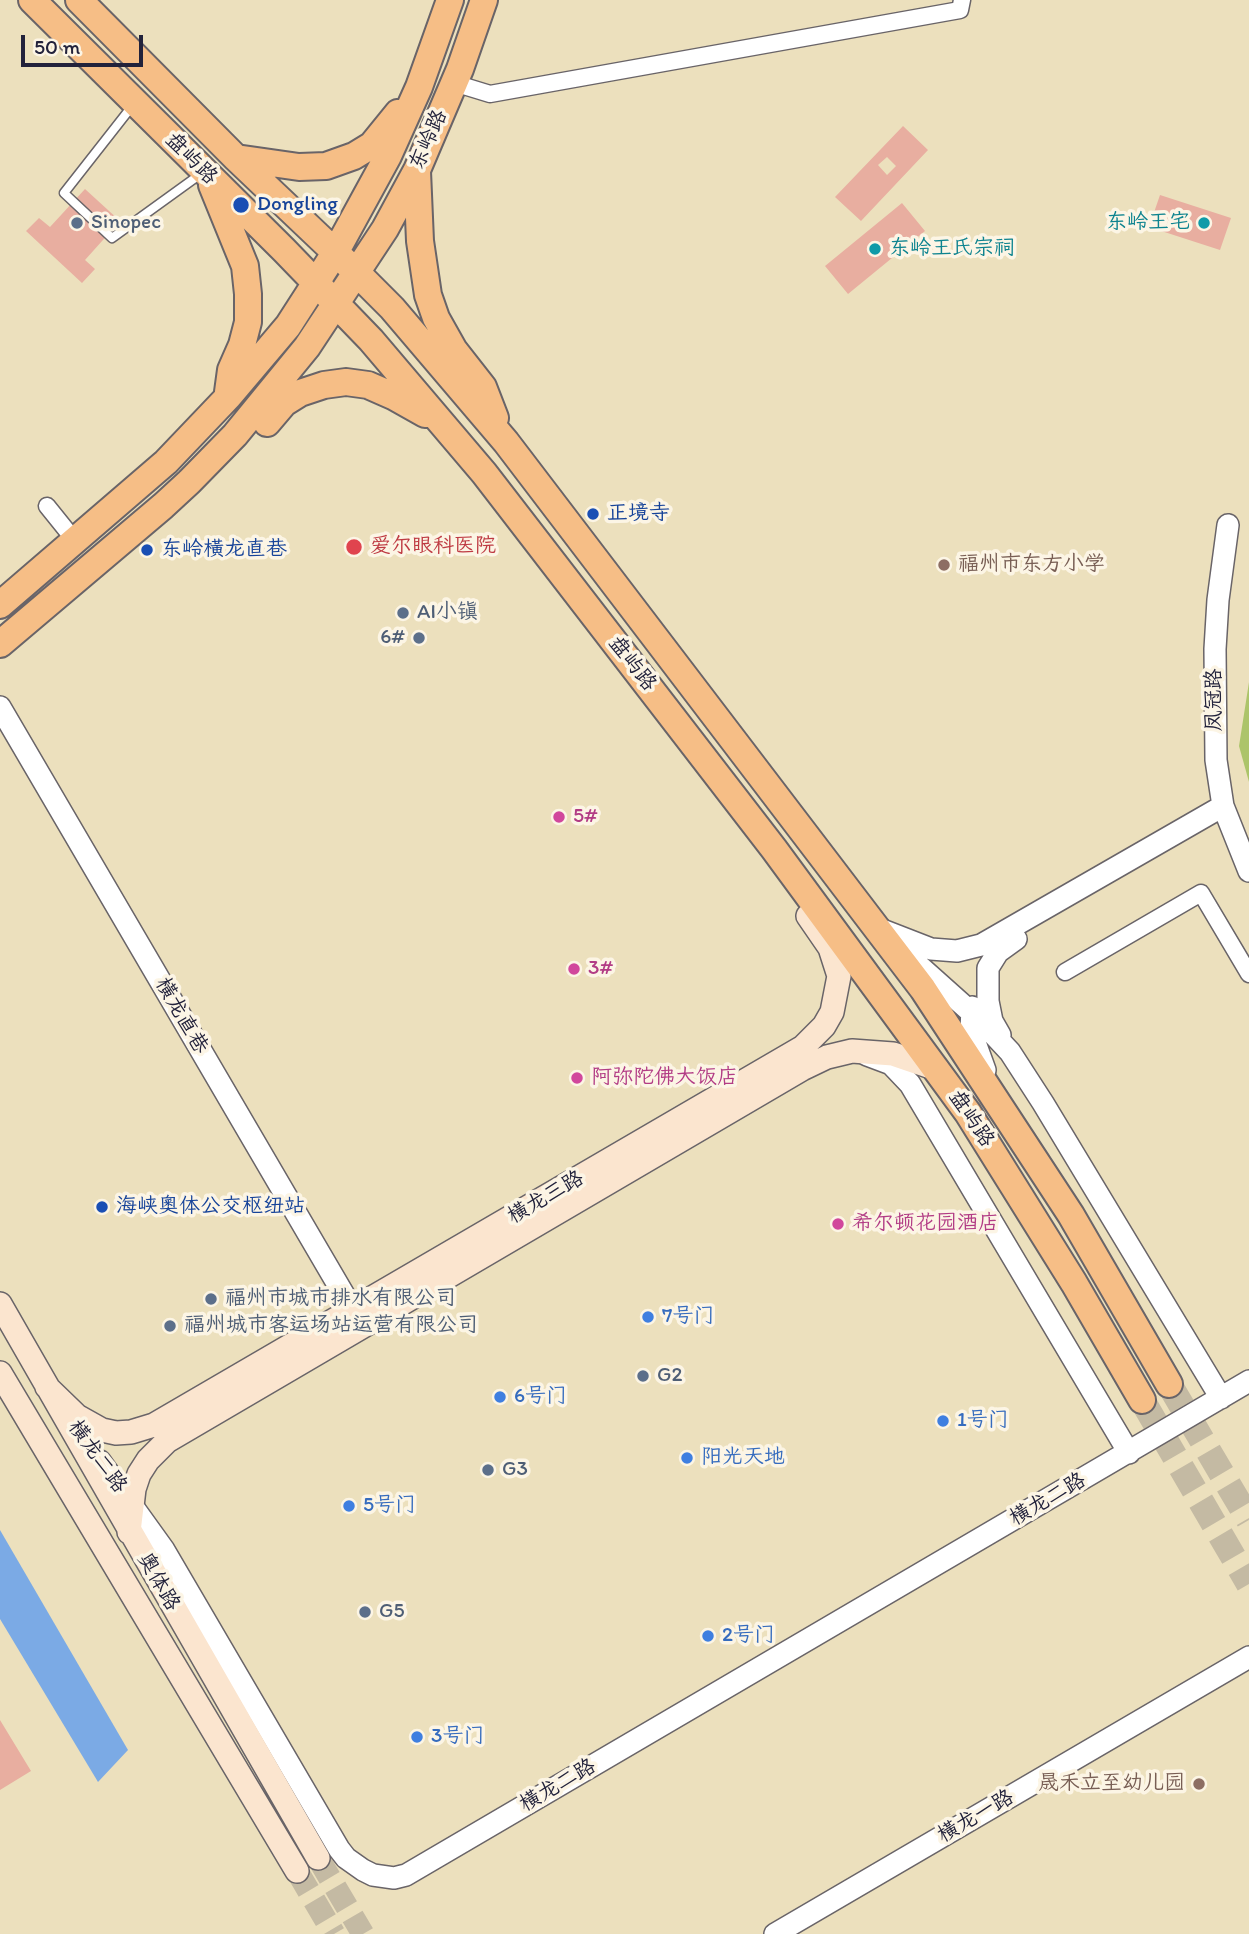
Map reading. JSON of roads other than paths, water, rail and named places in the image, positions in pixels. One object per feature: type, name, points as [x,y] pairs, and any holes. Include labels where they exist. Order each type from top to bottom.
[{"type":"main road","name":"盘屿路","points":[[32,0],[371,340],[512,509],[741,806],[937,1069],[1015,1186],[1142,1401]]},
{"type":"main road","name":"盘屿路","points":[[79,0],[236,158],[358,272],[506,442],[923,989],[1071,1215],[1169,1384]]},
{"type":"main road","name":"东岭路","points":[[0,605],[166,462],[228,397],[288,326],[368,197],[419,87],[450,0]]},
{"type":"main road","name":"东岭路","points":[[210,460],[270,395],[307,347],[358,272],[401,201],[454,83],[484,0]]},
{"type":"main road","points":[[236,158],[299,167],[326,166],[354,156],[372,145],[419,87]]},
{"type":"main road","points":[[417,170],[420,241],[428,295],[436,318],[454,350],[483,387],[506,442]]},
{"type":"main road","points":[[206,174],[245,266],[248,294],[248,322],[231,370],[228,397]]},
{"type":"main road","points":[[0,645],[163,506],[210,460],[255,436],[284,403],[300,393],[324,385],[346,382],[368,385],[444,425]]},
{"type":"main road","name":"横龙三路","points":[[129,1532],[139,1474],[148,1460],[167,1441],[358,1318],[803,1047],[824,1026],[832,1012],[837,991],[839,976],[835,961],[822,936],[776,872],[741,806]]},
{"type":"main road","name":"横龙三路","points":[[47,1387],[89,1424],[116,1433],[131,1432],[165,1420],[358,1318],[827,1057],[852,1051],[893,1054],[937,1069]]},
{"type":"main road","name":"奥体路","points":[[0,1304],[318,1858]]},
{"type":"main road","name":"奥体路","points":[[0,1373],[297,1871]]},
{"type":"street","points":[[454,83],[490,94],[960,10],[962,0]]},
{"type":"street","points":[[47,506],[76,542]]},
{"type":"street","name":"凤冠路","points":[[1228,525],[1218,600],[1214,682],[1216,760],[1224,811],[1249,871]]},
{"type":"street","name":"横龙直巷","points":[[0,707],[358,1318]]},
{"type":"street","points":[[877,928],[931,949],[957,951],[981,945],[1224,811]]},
{"type":"street","points":[[1004,1110],[973,1041],[971,1012],[976,993],[998,951],[1224,811]]},
{"type":"street","points":[[1065,972],[1201,893],[1249,974]]},
{"type":"street","points":[[877,928],[971,1012],[1010,1052]]},
{"type":"street","points":[[988,968],[990,1013],[1010,1052],[1221,1398]]},
{"type":"street","points":[[852,1051],[891,1064],[910,1084],[1129,1452]]},
{"type":"street","name":"横龙二路","points":[[47,1387],[164,1550],[339,1849],[346,1858],[363,1870],[373,1875],[394,1878],[406,1875],[1249,1381]]},
{"type":"street","name":"横龙一路","points":[[775,1934],[1249,1657]]},
{"type":"lane","points":[[134,103],[64,193],[112,238],[206,174]]},
{"type":"water","points":[[0,1530],[128,1750],[98,1782],[0,1619]]},
{"type":"tunnel","points":[[1169,1384],[1249,1520]]},
{"type":"tunnel","points":[[1142,1400],[1249,1584]]},
{"type":"tunnel","points":[[318,1858],[363,1934]]},
{"type":"tunnel","points":[[297,1871],[334,1934]]},
{"type":"place","name":"Dongling","points":[[241,205]]},
{"type":"place","name":"Sinopec","points":[[77,223]]},
{"type":"place","name":"东岭王宅","points":[[1204,223]]},
{"type":"place","name":"东岭王氏宗祠","points":[[875,249]]},
{"type":"place","name":"正境寺","points":[[593,514]]},
{"type":"place","name":"爱尔眼科医院","points":[[354,547]]},
{"type":"place","name":"东岭横龙直巷","points":[[147,550]]},
{"type":"place","name":"福州市东方小学","points":[[944,565]]},
{"type":"place","name":"AI小镇","points":[[403,613]]},
{"type":"place","name":"6#","points":[[419,638]]},
{"type":"place","name":"5#","points":[[559,817]]},
{"type":"place","name":"3#","points":[[574,969]]},
{"type":"place","name":"阿弥陀佛大饭店","points":[[577,1078]]},
{"type":"place","name":"海峡奥体公交枢纽站","points":[[102,1207]]},
{"type":"place","name":"希尔顿花园酒店","points":[[838,1224]]},
{"type":"place","name":"福州市城市排水有限公司","points":[[211,1299]]},
{"type":"place","name":"7号门","points":[[648,1317]]},
{"type":"place","name":"福州城市客运场站运营有限公司","points":[[170,1326]]},
{"type":"place","name":"G2","points":[[643,1376]]},
{"type":"place","name":"6号门","points":[[500,1397]]},
{"type":"place","name":"1号门","points":[[943,1421]]},
{"type":"place","name":"阳光天地","points":[[687,1458]]},
{"type":"place","name":"G3","points":[[488,1470]]},
{"type":"place","name":"5号门","points":[[349,1506]]},
{"type":"place","name":"G5","points":[[365,1612]]},
{"type":"place","name":"2号门","points":[[708,1636]]},
{"type":"place","name":"3号门","points":[[417,1737]]},
{"type":"place","name":"晟禾立至幼儿园","points":[[1199,1784]]}]
